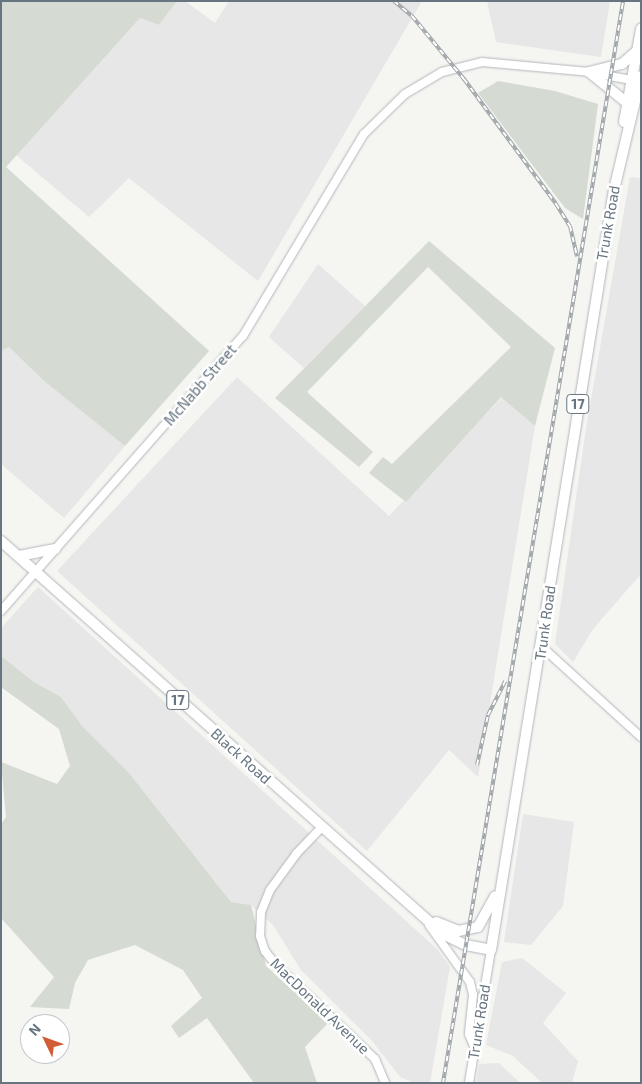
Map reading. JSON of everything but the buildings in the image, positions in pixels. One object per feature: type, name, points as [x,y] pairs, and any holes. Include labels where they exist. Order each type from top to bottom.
[{"type":"highway","name":"Trunk Road","points":[[619,162],[638,80],[638,51],[641,29]]},
{"type":"highway","points":[[588,72],[622,64],[638,51]]},
{"type":"highway","points":[[588,72],[627,103]]},
{"type":"highway","name":"Trunk Road","points":[[491,950],[542,647],[573,434],[619,162],[627,103],[638,80]]},
{"type":"highway","name":"Black Road","points":[[1,541],[321,828],[422,914],[454,940],[491,950]]},
{"type":"highway","points":[[19,556],[55,549]]},
{"type":"highway","points":[[422,914],[458,931],[478,927],[492,906],[508,851]]},
{"type":"main road","name":"McNabb Street","points":[[1,611],[243,336],[364,134],[405,94],[454,68],[501,62],[638,80]]},
{"type":"main road","points":[[542,647],[641,737]]},
{"type":"main road","name":"MacDonald Avenue","points":[[321,828],[297,853],[270,890],[261,912],[260,936],[265,952],[276,965],[374,1059],[385,1083]]},
{"type":"main road","points":[[422,914],[470,982],[473,995],[469,1034],[475,1050]]},
{"type":"main road","name":"Trunk Road","points":[[469,1083],[491,950]]},
{"type":"shaded area","points":[[1,1],[177,1],[159,25],[140,18],[6,167],[209,351],[125,446],[44,381],[9,347],[1,351]]},
{"type":"shaded area","points":[[177,1],[185,1],[215,23],[229,1],[422,1],[258,281],[129,178],[89,217],[16,155],[140,18],[159,25]]},
{"type":"shaded area","points":[[487,1],[610,1],[601,57],[496,42]]},
{"type":"shaded area","points":[[498,81],[555,91],[598,104],[583,219],[565,208],[478,93]]},
{"type":"shaded area","points":[[630,177],[641,178],[641,574],[593,629],[573,662],[555,644],[586,428]]},
{"type":"shaded area","points":[[429,241],[555,348],[535,426],[501,397],[406,502],[369,473],[383,457],[392,464],[511,347],[428,267],[307,392],[373,452],[359,467],[275,398]]},
{"type":"shaded area","points":[[318,264],[365,306],[304,368],[269,337]]},
{"type":"shaded area","points":[[9,347],[44,381],[125,446],[64,518],[1,464],[1,351]]},
{"type":"shaded area","points":[[237,377],[389,516],[502,397],[535,426],[478,777],[449,750],[367,851],[57,571]]},
{"type":"shaded area","points":[[38,587],[437,949],[450,967],[430,1083],[415,1083],[400,1077],[373,1042],[301,970],[273,925],[251,905],[231,902],[129,773],[83,727],[61,697],[34,682],[1,656],[1,628]]},
{"type":"shaded area","points":[[1,656],[34,682],[61,697],[83,727],[129,773],[231,902],[251,905],[266,966],[328,1023],[305,1047],[317,1083],[254,1083],[207,1018],[179,1038],[171,1026],[202,998],[183,970],[135,945],[88,960],[75,983],[69,1009],[30,1007],[54,977],[1,918],[1,824],[6,817],[1,762],[57,784],[70,766],[59,729],[1,687]]},
{"type":"shaded area","points":[[523,814],[574,822],[563,906],[531,945],[504,942]]},
{"type":"shaded area","points":[[522,958],[566,993],[543,1023],[578,1061],[572,1083],[542,1083],[513,1056],[486,1045],[502,962]]},
{"type":"shaded area","points":[[499,1063],[520,1083],[476,1083],[479,1064]]},
{"type":"railway","points":[[394,1],[412,16],[464,79],[556,204],[570,226],[577,256]]},
{"type":"railway","points":[[443,1083],[623,1]]},
{"type":"railway","points":[[477,765],[488,715],[505,681]]}]
